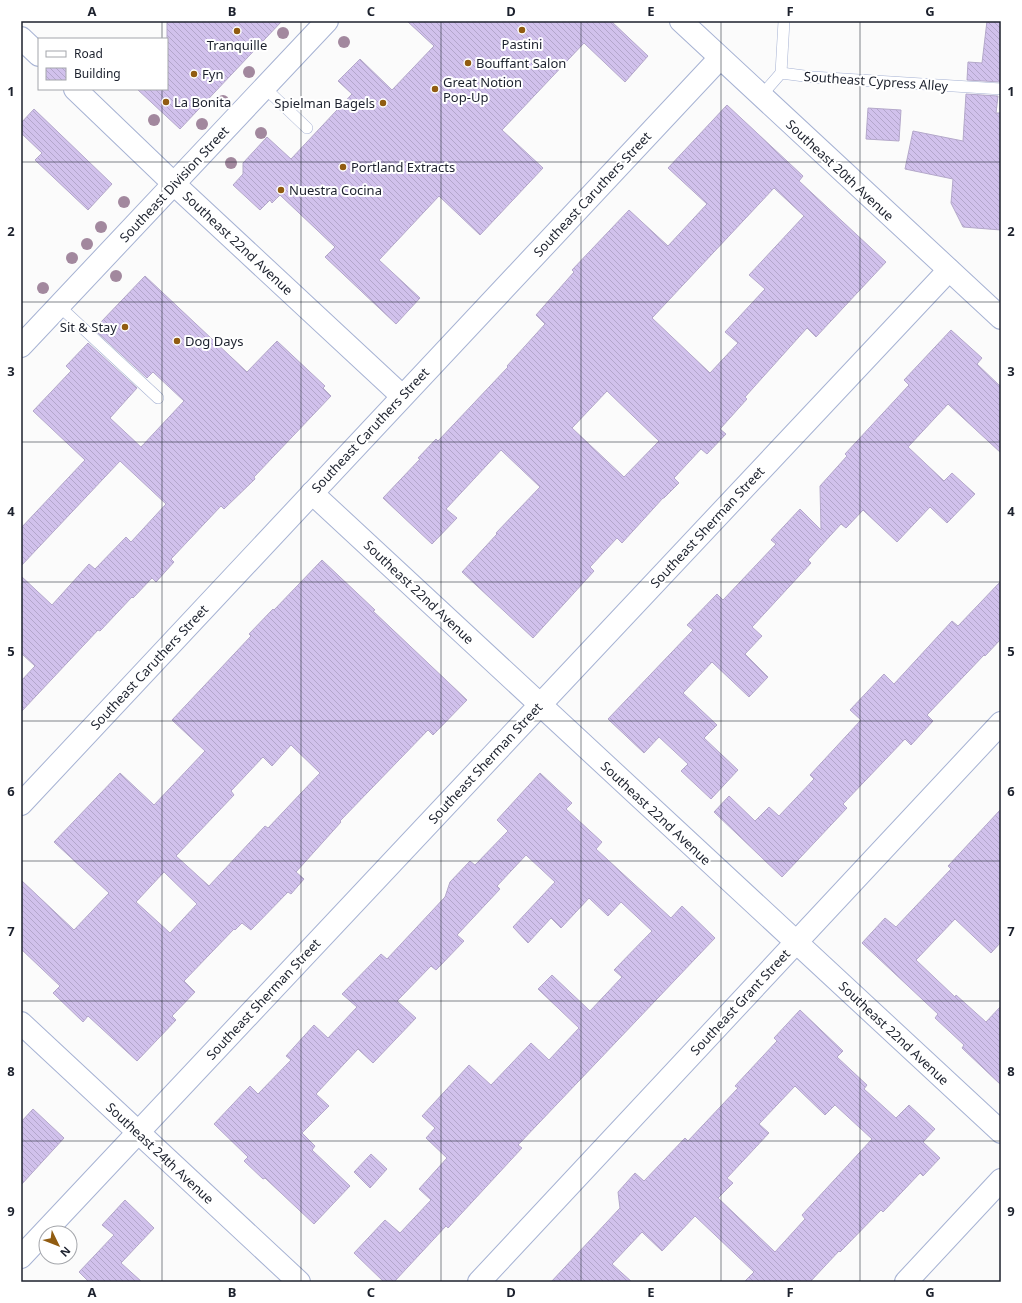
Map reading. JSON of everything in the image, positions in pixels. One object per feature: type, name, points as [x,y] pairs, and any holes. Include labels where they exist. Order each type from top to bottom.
[{"type":"street","name":"Southeast Division Street","points":[[21,346],[327,21]]},
{"type":"street","name":"Southeast 20th Avenue","points":[[681,21],[1001,318]]},
{"type":"street","points":[[21,38],[38,54]]},
{"type":"street","name":"Southeast Caruthers Street","points":[[21,804],[720,58]]},
{"type":"street","name":"Southeast 22nd Avenue","points":[[76,90],[174,184],[402,396]]},
{"type":"street","name":"Southeast Sherman Street","points":[[21,1257],[949,270]]},
{"type":"street","name":"Southeast 22nd Avenue","points":[[312,493],[1001,1132]]},
{"type":"street","name":"Southeast Grant Street","points":[[479,1282],[1001,723]]},
{"type":"street","name":"Southeast 24th Avenue","points":[[21,1023],[299,1282]]},
{"type":"street","points":[[906,1282],[1001,1180]]},
{"type":"lane","points":[[761,96],[781,73],[784,21]]},
{"type":"lane","name":"Southeast Cypress Alley","points":[[781,73],[812,77],[1001,89]]},
{"type":"lane","points":[[265,88],[307,128]]},
{"type":"lane","points":[[59,306],[158,398]]},
{"type":"building","points":[[167,21],[282,21],[180,129],[138,90],[168,90]]},
{"type":"building","points":[[407,21],[611,21],[648,56],[625,82],[584,43],[502,130],[543,168],[480,235],[439,196],[379,260],[420,298],[396,324],[325,257],[335,247],[280,195],[272,203],[270,200],[260,210],[233,185],[243,174],[243,163],[267,137],[291,159],[352,94],[338,81],[360,59],[392,90],[434,46]]},
{"type":"building","points":[[987,21],[1001,21],[1000,82],[967,80],[968,62],[982,63]]},
{"type":"building","points":[[966,94],[998,96],[996,113],[1001,113],[1001,230],[963,227],[951,203],[953,179],[905,169],[913,131],[963,141]]},
{"type":"building","points":[[727,105],[803,176],[799,181],[886,262],[816,337],[807,328],[745,397],[747,399],[720,429],[726,434],[707,454],[701,449],[674,478],[679,483],[663,498],[622,543],[617,538],[590,567],[594,571],[533,638],[462,572],[497,534],[496,533],[540,487],[501,450],[446,509],[457,518],[432,544],[383,498],[420,459],[418,458],[436,439],[438,441],[508,367],[507,366],[545,324],[536,315],[574,272],[572,270],[629,210],[668,246],[707,204],[668,168]],"holes":[[[774,188],[804,216],[749,275],[765,289],[725,332],[738,343],[710,373],[652,318]],[[607,391],[659,441],[624,477],[572,428]]]},
{"type":"building","points":[[868,108],[901,110],[899,141],[866,139]]},
{"type":"building","points":[[34,109],[112,184],[88,210],[35,160],[42,153],[21,133],[21,123]]},
{"type":"building","points":[[145,276],[247,372],[277,341],[325,386],[323,388],[331,396],[254,477],[255,479],[224,509],[221,506],[171,559],[174,562],[156,582],[152,578],[133,598],[132,597],[100,631],[98,630],[21,712],[21,681],[35,666],[21,653],[21,576],[52,605],[89,564],[95,569],[126,537],[131,542],[166,504],[120,461],[21,566],[21,528],[85,460],[33,411],[71,371],[66,366],[88,343],[137,388],[110,418],[141,447],[184,401],[153,372],[147,378],[98,333],[104,326],[101,322]]},
{"type":"building","points":[[951,330],[982,358],[977,364],[1001,387],[1001,453],[948,404],[908,447],[944,481],[952,473],[975,494],[947,523],[930,507],[897,542],[863,510],[846,528],[841,524],[808,560],[811,563],[752,627],[762,636],[745,654],[768,677],[749,697],[712,662],[683,693],[717,725],[704,738],[738,770],[711,799],[681,771],[688,764],[659,737],[644,753],[608,719],[693,630],[687,625],[717,594],[723,600],[776,544],[771,540],[800,509],[821,530],[820,486],[847,456],[845,454],[909,385],[904,380]]},
{"type":"building","points":[[322,560],[375,610],[373,611],[467,700],[433,735],[428,730],[340,821],[341,822],[296,872],[304,879],[291,894],[288,892],[251,930],[242,923],[235,930],[234,929],[184,981],[195,992],[172,1016],[176,1020],[137,1061],[88,1016],[83,1022],[53,993],[60,986],[21,949],[21,880],[74,930],[109,893],[54,842],[120,773],[154,805],[205,751],[172,720],[251,636],[249,634],[273,609],[274,610]],"holes":[[[291,745],[320,773],[268,828],[265,826],[209,886],[176,856],[234,795],[231,791],[263,757],[272,766]],[[164,872],[197,904],[170,933],[136,902]]]},
{"type":"building","points":[[1001,581],[1001,639],[927,715],[933,721],[911,745],[905,739],[843,804],[847,808],[782,877],[714,812],[729,796],[755,821],[769,807],[779,816],[814,779],[810,775],[861,720],[850,710],[884,674],[894,684],[952,621],[958,626]]},
{"type":"building","points":[[540,773],[572,803],[566,809],[602,842],[596,849],[671,918],[682,906],[715,938],[518,1145],[522,1148],[448,1228],[446,1226],[394,1282],[384,1282],[354,1253],[385,1220],[400,1233],[431,1200],[419,1189],[447,1158],[426,1138],[435,1128],[422,1116],[469,1065],[491,1085],[531,1043],[549,1060],[579,1028],[538,989],[552,975],[590,1011],[622,977],[614,970],[652,931],[621,902],[608,916],[589,898],[561,928],[551,918],[528,943],[513,927],[555,882],[526,855],[497,886],[500,889],[457,935],[464,941],[436,970],[431,966],[397,1001],[416,1018],[373,1063],[358,1049],[316,1094],[329,1106],[302,1133],[315,1146],[312,1150],[350,1186],[314,1224],[265,1178],[263,1179],[244,1161],[248,1157],[214,1124],[250,1086],[258,1094],[291,1060],[286,1056],[314,1025],[328,1038],[357,1007],[342,994],[381,954],[387,959],[445,897],[450,882],[470,861],[475,865],[508,831],[497,820]]},
{"type":"building","points":[[1001,809],[1001,942],[991,953],[955,919],[916,960],[955,997],[956,995],[986,1022],[1001,1006],[1001,1085],[962,1048],[964,1045],[935,1018],[938,1014],[862,943],[885,918],[896,927],[951,869],[948,866]]},
{"type":"building","points":[[800,1010],[843,1051],[837,1057],[867,1085],[864,1089],[896,1118],[909,1105],[935,1129],[923,1142],[940,1158],[923,1176],[920,1173],[883,1212],[881,1210],[810,1282],[744,1282],[754,1272],[695,1216],[662,1251],[642,1232],[612,1264],[632,1282],[551,1282],[620,1208],[618,1192],[635,1173],[644,1181],[685,1138],[688,1141],[738,1088],[735,1086],[777,1041],[774,1038]],"holes":[[[795,1086],[825,1115],[835,1105],[872,1139],[802,1215],[805,1219],[775,1252],[718,1198],[733,1183],[727,1178],[769,1133],[759,1124]]]},
{"type":"building","points":[[33,1109],[64,1138],[21,1185],[21,1122]]},
{"type":"building","points":[[371,1154],[387,1169],[370,1188],[354,1172]]},
{"type":"building","points":[[125,1200],[154,1228],[121,1263],[142,1282],[89,1282],[79,1272],[114,1235],[102,1225]]},
{"type":"place","name":"Pastini","points":[[522,30]]},
{"type":"place","name":"Tranquille","points":[[237,31]]},
{"type":"place","name":"Bouffant Salon","points":[[468,63]]},
{"type":"place","name":"Fyn","points":[[194,74]]},
{"type":"place","name":"Great Notion Pop-Up","points":[[435,89]]},
{"type":"place","name":"La Bonita","points":[[166,102]]},
{"type":"place","name":"Spielman Bagels","points":[[383,103]]},
{"type":"place","name":"Portland Extracts","points":[[343,167]]},
{"type":"place","name":"Nuestra Cocina","points":[[281,190]]},
{"type":"place","name":"Sit & Stay","points":[[125,327]]},
{"type":"place","name":"Dog Days","points":[[177,341]]}]
